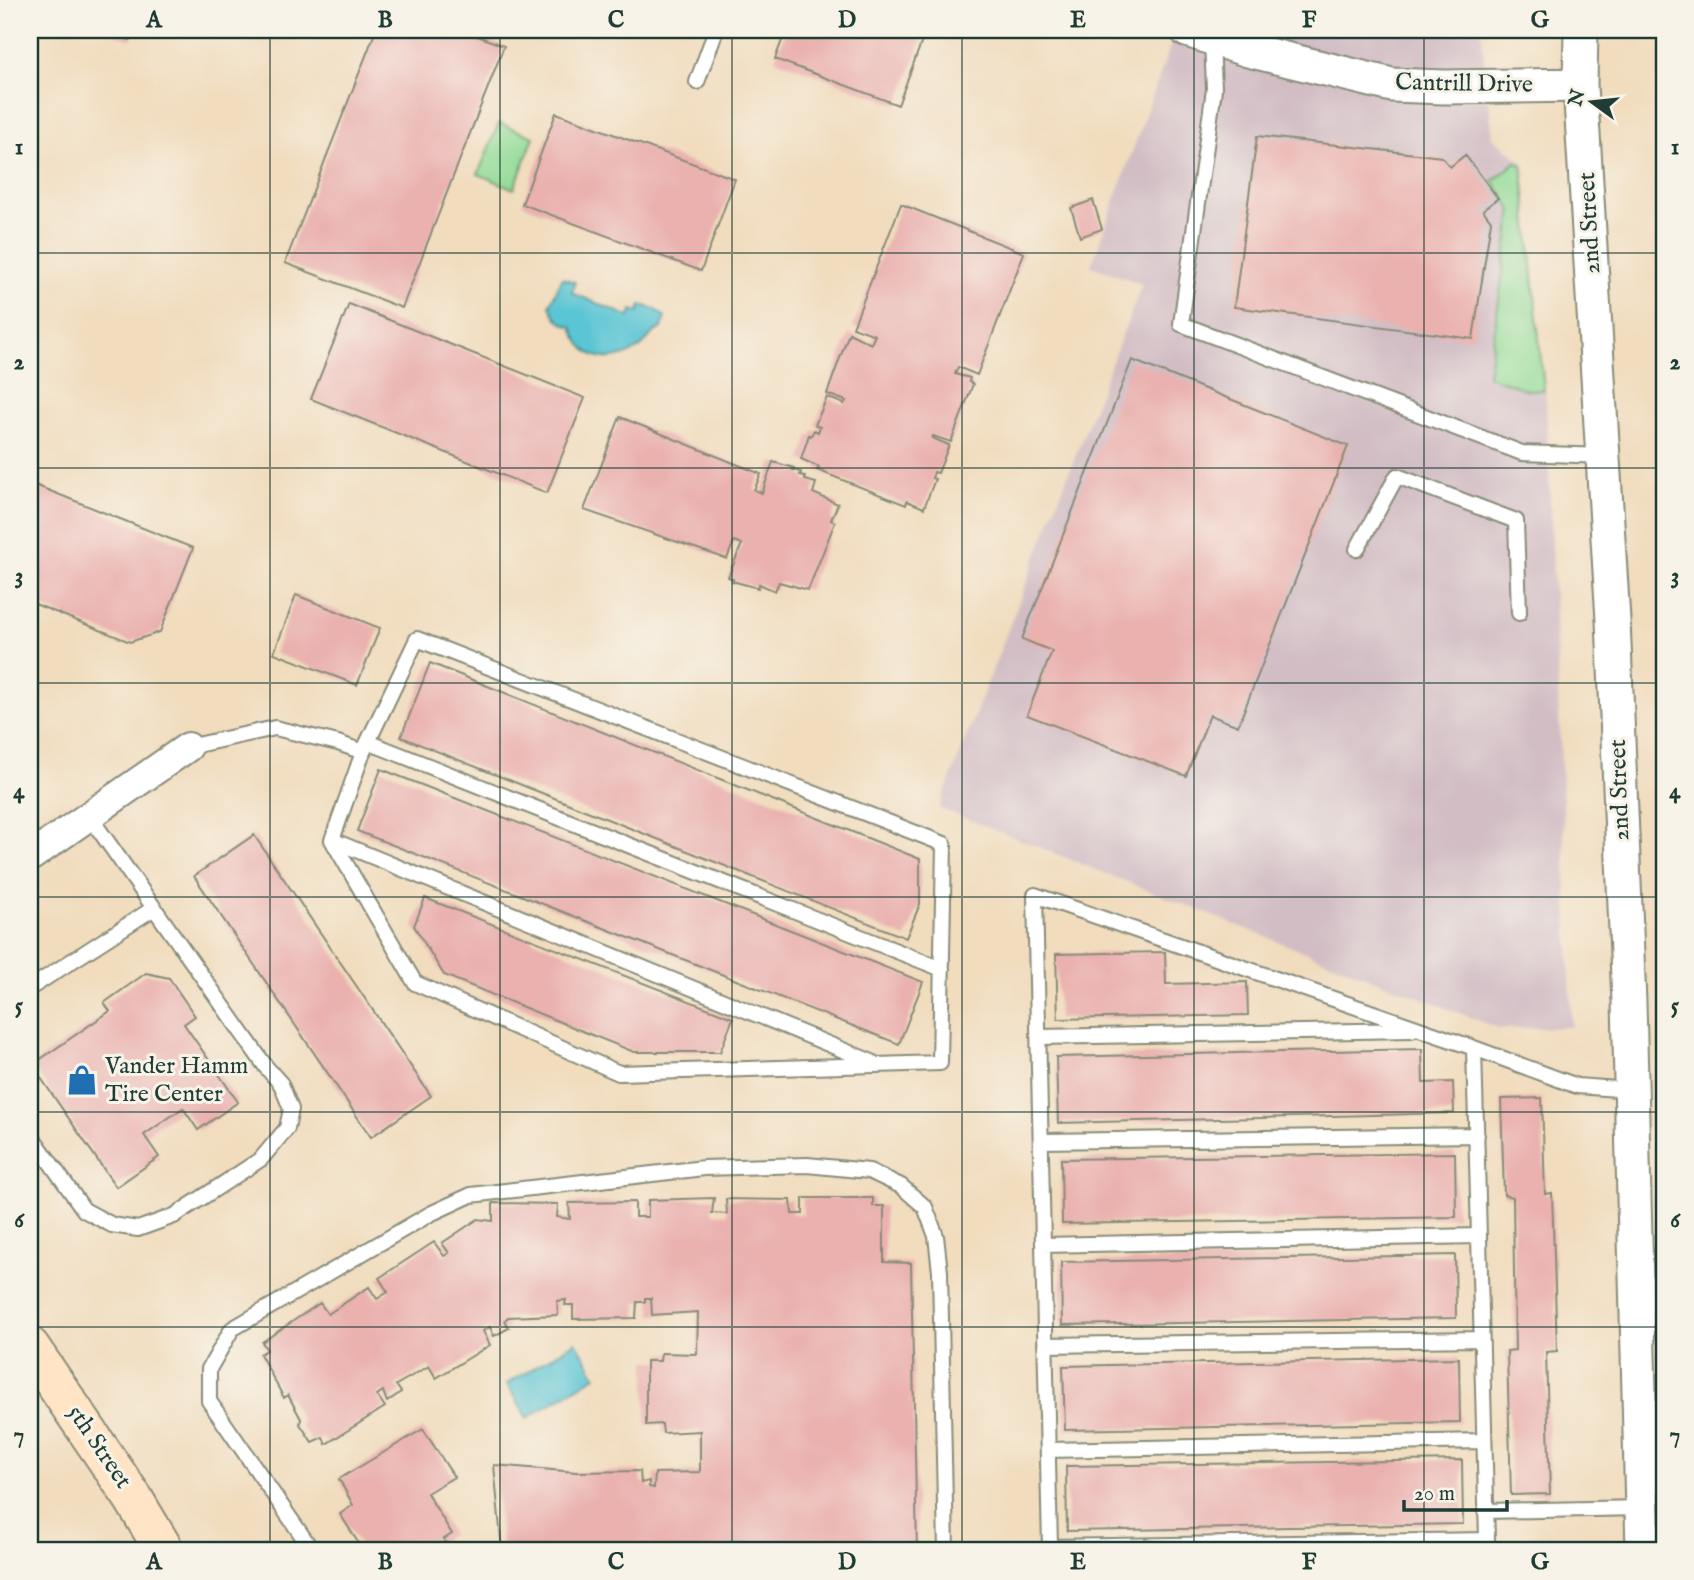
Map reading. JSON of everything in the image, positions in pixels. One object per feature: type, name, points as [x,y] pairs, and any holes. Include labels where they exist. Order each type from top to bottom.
[{"type":"main road","name":"5th Street","points":[[30,1347],[133,1498],[164,1550]]},
{"type":"street","name":"2nd Street","points":[[1581,30],[1580,85],[1614,648],[1631,1090],[1643,1550]]},
{"type":"street","name":"Cantrill Drive","points":[[1204,33],[1248,50],[1392,85],[1444,88],[1580,85]]},
{"type":"street","points":[[30,857],[188,747]]},
{"type":"lane","points":[[698,82],[716,30]]},
{"type":"lane","points":[[1204,33],[1214,89],[1181,324],[1522,453],[1603,456]]},
{"type":"lane","points":[[1357,550],[1397,475],[1516,521],[1519,612]]},
{"type":"lane","points":[[417,639],[944,844],[940,1063],[619,1073],[415,983],[332,840],[366,747],[417,639]]},
{"type":"lane","points":[[188,747],[275,728],[366,747],[942,970]]},
{"type":"lane","points":[[30,1134],[84,1210],[112,1225],[138,1229],[174,1216],[261,1159],[287,1128],[291,1109],[281,1084],[266,1067],[90,817]]},
{"type":"lane","points":[[332,840],[879,1064]]},
{"type":"lane","points":[[1475,1048],[1487,1540],[1050,1546],[1035,895],[1475,1048],[1577,1087],[1631,1090]]},
{"type":"lane","points":[[30,988],[154,908]]},
{"type":"lane","points":[[1038,1037],[1423,1030]]},
{"type":"lane","points":[[1041,1141],[1477,1135]]},
{"type":"lane","points":[[312,1550],[209,1401],[209,1369],[232,1329],[430,1214],[471,1195],[704,1168],[807,1165],[869,1171],[901,1186],[925,1208],[936,1236],[940,1272],[946,1550]]},
{"type":"lane","points":[[1043,1245],[1479,1236]]},
{"type":"lane","points":[[1045,1345],[1481,1339]]},
{"type":"lane","points":[[1048,1450],[1483,1441]]},
{"type":"lane","points":[[1485,1511],[1643,1508]]},
{"type":"shaded area","points":[[1176,30],[1481,30],[1493,137],[1524,164],[1546,400],[1572,1027],[1500,1029],[939,808],[1142,284],[1091,266]]},
{"type":"green space","points":[[499,123],[534,137],[514,189],[478,174]]},
{"type":"green space","points":[[1516,162],[1522,165],[1544,390],[1528,390],[1488,376],[1512,210],[1493,181]]},
{"type":"water","points":[[562,278],[575,282],[572,293],[630,317],[632,310],[639,312],[641,305],[655,309],[665,317],[662,328],[653,333],[638,349],[627,354],[607,358],[590,353],[583,347],[572,327],[558,319],[550,305]]},
{"type":"water","points":[[576,1342],[596,1376],[527,1418],[507,1384]]},
{"type":"building","points":[[104,30],[135,30],[130,40]]},
{"type":"building","points":[[376,30],[462,30],[504,46],[402,308],[285,263]]},
{"type":"building","points":[[786,30],[926,30],[898,105],[775,59]]},
{"type":"building","points":[[556,113],[735,179],[701,271],[522,204]]},
{"type":"building","points":[[1257,136],[1442,157],[1450,167],[1465,155],[1498,198],[1483,210],[1491,221],[1473,339],[1234,307]]},
{"type":"building","points":[[1093,200],[1102,229],[1080,237],[1071,208]]},
{"type":"building","points":[[901,204],[1024,253],[977,375],[958,367],[955,374],[970,378],[969,382],[973,384],[951,442],[933,436],[932,438],[949,445],[938,473],[934,472],[932,478],[935,479],[924,508],[907,501],[906,505],[817,470],[819,467],[801,459],[809,435],[811,436],[814,430],[818,432],[820,427],[815,425],[827,397],[844,404],[846,401],[827,394],[849,333],[871,344],[875,335],[853,327]]},
{"type":"building","points":[[349,304],[585,398],[547,493],[311,399]]},
{"type":"building","points":[[1132,360],[1348,446],[1238,726],[1210,715],[1186,776],[1027,715],[1052,651],[1022,639]]},
{"type":"building","points":[[620,417],[761,474],[754,490],[762,493],[773,462],[794,468],[793,470],[805,476],[805,480],[816,483],[813,493],[838,504],[831,520],[835,522],[808,590],[779,582],[775,591],[759,584],[758,588],[732,581],[733,579],[728,577],[742,544],[734,541],[727,559],[584,510]]},
{"type":"building","points":[[35,485],[193,548],[160,632],[130,642],[30,602],[30,497]]},
{"type":"building","points":[[296,595],[380,628],[357,685],[274,653]]},
{"type":"building","points":[[430,663],[920,859],[920,904],[906,938],[401,737]]},
{"type":"building","points":[[381,769],[923,982],[899,1044],[357,831]]},
{"type":"building","points":[[254,835],[431,1096],[371,1137],[194,876]]},
{"type":"building","points":[[425,898],[733,1018],[720,1052],[634,1052],[444,975],[414,926]]},
{"type":"building","points":[[1165,952],[1166,984],[1247,982],[1248,1015],[1058,1019],[1056,954]]},
{"type":"building","points":[[146,973],[169,978],[195,1016],[184,1024],[238,1102],[198,1130],[183,1108],[144,1135],[159,1157],[116,1187],[32,1065],[110,1011],[104,1003]]},
{"type":"building","points":[[1422,1049],[1423,1083],[1453,1082],[1454,1113],[1058,1123],[1056,1057]]},
{"type":"building","points":[[1542,1098],[1545,1194],[1552,1193],[1557,1351],[1546,1352],[1550,1494],[1511,1495],[1507,1351],[1515,1350],[1513,1197],[1504,1195],[1501,1099]]},
{"type":"building","points":[[1455,1153],[1456,1217],[1062,1224],[1061,1159]]},
{"type":"building","points":[[714,1198],[712,1213],[727,1214],[726,1199],[791,1200],[792,1214],[803,1214],[803,1198],[873,1198],[873,1206],[884,1206],[884,1262],[911,1263],[917,1550],[502,1550],[494,1465],[576,1472],[640,1471],[641,1483],[649,1481],[649,1487],[654,1488],[655,1473],[700,1472],[700,1431],[663,1433],[662,1424],[646,1425],[646,1361],[660,1361],[661,1353],[697,1354],[698,1312],[652,1315],[651,1298],[645,1298],[645,1302],[637,1302],[636,1318],[573,1319],[573,1305],[565,1305],[566,1300],[557,1301],[558,1315],[508,1317],[505,1320],[509,1328],[494,1336],[490,1327],[483,1331],[490,1345],[436,1378],[429,1366],[396,1385],[401,1392],[387,1402],[383,1391],[377,1395],[385,1407],[326,1444],[323,1437],[312,1442],[300,1424],[301,1419],[288,1395],[284,1398],[260,1354],[267,1350],[262,1342],[320,1303],[328,1314],[369,1287],[377,1299],[388,1292],[379,1278],[434,1242],[444,1256],[449,1253],[442,1243],[478,1219],[493,1221],[493,1203],[558,1204],[557,1217],[570,1219],[569,1203],[635,1202],[635,1217],[648,1217],[648,1200]]},
{"type":"building","points":[[1455,1255],[1456,1318],[1062,1325],[1061,1262]]},
{"type":"building","points":[[1459,1358],[1460,1422],[1065,1430],[1063,1366]]},
{"type":"building","points":[[423,1429],[454,1477],[427,1493],[452,1534],[444,1539],[450,1550],[351,1550],[359,1544],[340,1514],[353,1505],[339,1479]]},
{"type":"building","points":[[1462,1460],[1463,1524],[1067,1531],[1066,1466]]},
{"type":"place","name":"Vander Hamm Tire Center","points":[[82,1080]]}]
